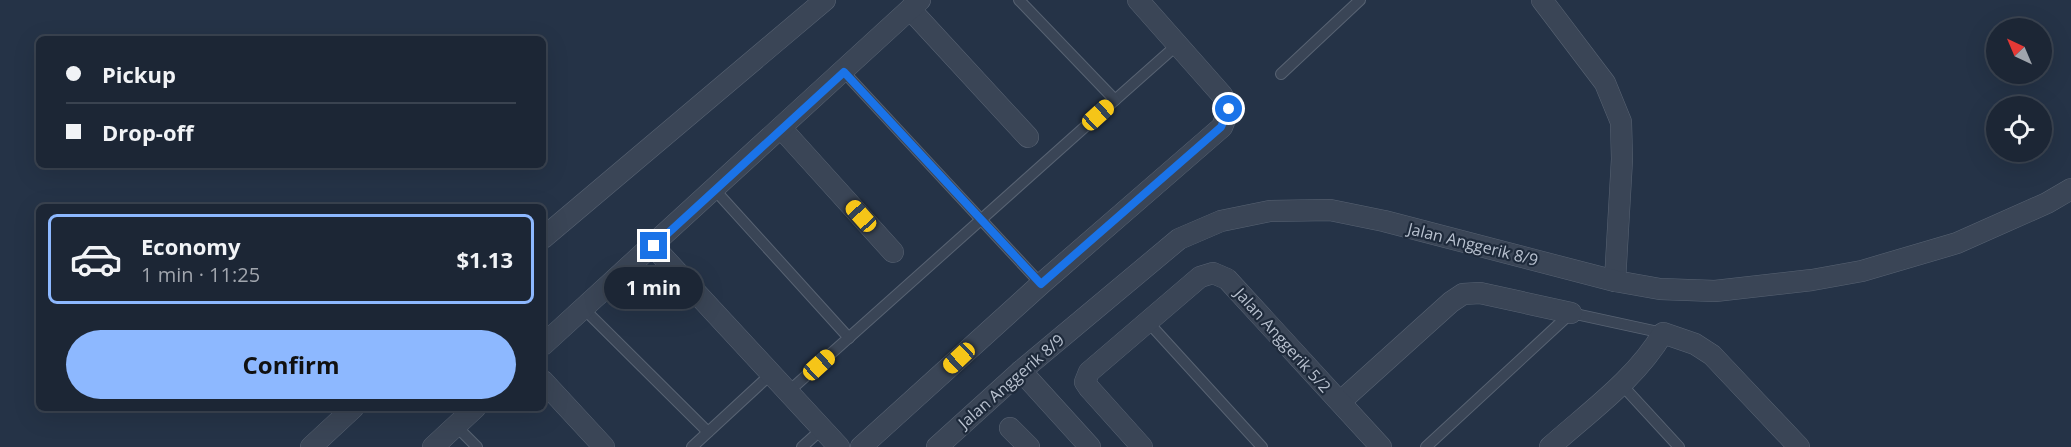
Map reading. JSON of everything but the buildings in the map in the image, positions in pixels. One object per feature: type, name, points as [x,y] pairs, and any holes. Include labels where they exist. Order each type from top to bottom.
[{"type":"street","points":[[546,235],[825,0]]},
{"type":"street","points":[[861,447],[1041,284],[1221,127],[1229,109],[1222,95],[1138,0]]},
{"type":"street","points":[[1542,0],[1605,83],[1621,122],[1622,159],[1615,281]]},
{"type":"street","points":[[546,342],[915,5],[1028,137]]},
{"type":"street","points":[[781,128],[893,252]]},
{"type":"street","name":"Jalan Anggerik 8/9","points":[[937,447],[1021,371],[1179,239],[1221,221],[1270,211],[1330,210],[1384,221],[1615,281],[1660,289],[1715,291],[1812,280],[1862,271],[1957,243],[2047,203],[2071,189]]},
{"type":"street","points":[[654,246],[838,447]]},
{"type":"street","name":"Jalan Anggerik 5/2","points":[[1142,447],[1089,388],[1085,382],[1089,372],[1200,277],[1214,273],[1227,279],[1381,447]]},
{"type":"street","points":[[1340,402],[1451,302],[1463,294],[1480,293],[1571,313]]},
{"type":"street","points":[[1550,447],[1651,354],[1663,333],[1695,344],[1712,355],[1799,447]]},
{"type":"street","points":[[1021,371],[1090,447]]},
{"type":"street","points":[[546,384],[604,447]]},
{"type":"street","points":[[311,447],[350,411]]},
{"type":"street","points":[[433,447],[472,411]]},
{"type":"street","points":[[1010,428],[1029,447]]},
{"type":"lane","points":[[1019,0],[1115,100]]},
{"type":"lane","points":[[1281,74],[1356,1]]},
{"type":"lane","points":[[788,392],[1177,45]]},
{"type":"lane","points":[[844,72],[980,221],[1041,284]]},
{"type":"lane","points":[[714,189],[849,338]]},
{"type":"lane","points":[[584,309],[708,432]]},
{"type":"lane","points":[[1426,447],[1571,313],[1663,333]]},
{"type":"lane","points":[[1148,322],[1262,447]]},
{"type":"lane","points":[[692,447],[771,374]]},
{"type":"lane","points":[[1621,384],[1679,447]]},
{"type":"lane","points":[[456,426],[477,447]]},
{"type":"lane","points":[[802,447],[822,429]]},
{"type":"route","points":[[654,246],[844,72],[980,221],[1041,284],[1221,127],[1229,109]]}]
